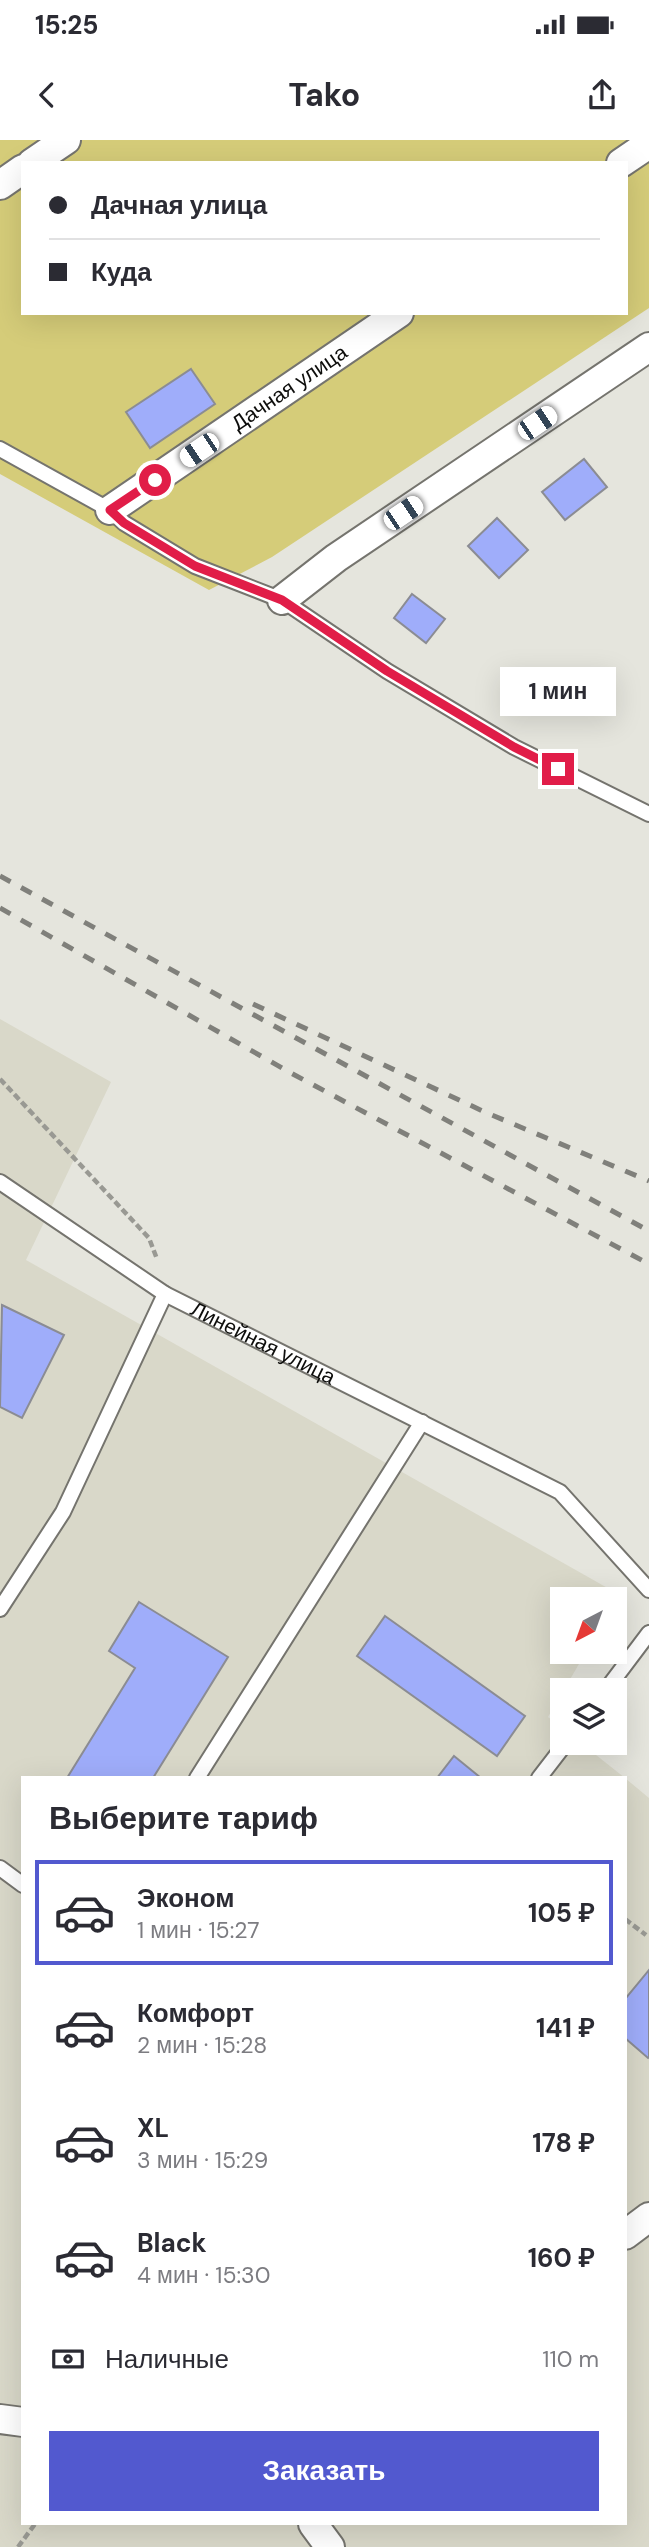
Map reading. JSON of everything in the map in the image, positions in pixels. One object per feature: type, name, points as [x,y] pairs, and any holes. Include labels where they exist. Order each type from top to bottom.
[{"type":"street","points":[[35,161],[66,140]]},
{"type":"street","points":[[624,161],[649,144]]},
{"type":"street","points":[[0,185],[21,170]]},
{"type":"street","name":"Дачная улица","points":[[110,510],[397,315]]},
{"type":"street","points":[[282,600],[336,558],[649,347]]},
{"type":"street","points":[[627,2234],[649,2217]]},
{"type":"street","points":[[0,2418],[21,2422]]},
{"type":"street","points":[[314,2525],[330,2547]]},
{"type":"lane","points":[[0,449],[110,510],[124,523],[195,566],[282,600],[387,671],[502,740],[649,814]]},
{"type":"lane","points":[[0,1182],[165,1294]]},
{"type":"lane","name":"Линейная улица","points":[[0,1609],[63,1512],[165,1294],[560,1492],[649,1590]]},
{"type":"lane","points":[[198,1776],[422,1422]]},
{"type":"lane","points":[[615,1678],[649,1633]]},
{"type":"lane","points":[[541,1776],[557,1755]]},
{"type":"lane","points":[[0,1868],[21,1884]]},
{"type":"path","points":[[0,1079],[149,1238],[167,1283],[165,1294]]},
{"type":"path","points":[[627,1921],[646,1935]]},
{"type":"path","points":[[18,2547],[34,2525]]},
{"type":"shaded area","points":[[0,140],[649,140],[649,308],[272,557],[209,590],[0,474]]},
{"type":"shaded area","points":[[0,1019],[111,1082],[26,1260],[606,1587],[550,1587],[550,1664],[579,1664],[571,1678],[550,1678],[550,1755],[596,1755],[622,1776],[21,1776],[21,2525],[627,2525],[627,1780],[649,1798],[649,2547],[0,2547]]},
{"type":"building","points":[[191,369],[215,404],[150,448],[126,412]]},
{"type":"building","points":[[584,459],[607,487],[565,520],[542,492]]},
{"type":"building","points":[[497,518],[528,550],[499,578],[468,546]]},
{"type":"building","points":[[412,594],[445,619],[426,643],[394,618]]},
{"type":"building","points":[[2,1305],[64,1335],[22,1418],[0,1407]]},
{"type":"building","points":[[139,1602],[228,1657],[154,1776],[68,1776],[135,1668],[109,1651]]},
{"type":"building","points":[[385,1616],[525,1716],[497,1756],[357,1656]]},
{"type":"building","points":[[454,1756],[479,1776],[439,1776]]},
{"type":"building","points":[[649,1970],[648,2058],[627,2040],[627,1997]]},
{"type":"railway","points":[[0,876],[649,1231]]},
{"type":"railway","points":[[0,908],[291,1073],[649,1264]]},
{"type":"railway","points":[[253,1004],[487,1113],[649,1181]]},
{"type":"route","points":[[155,480],[110,510],[124,523],[195,566],[282,600],[387,671],[514,747],[558,769]]}]
